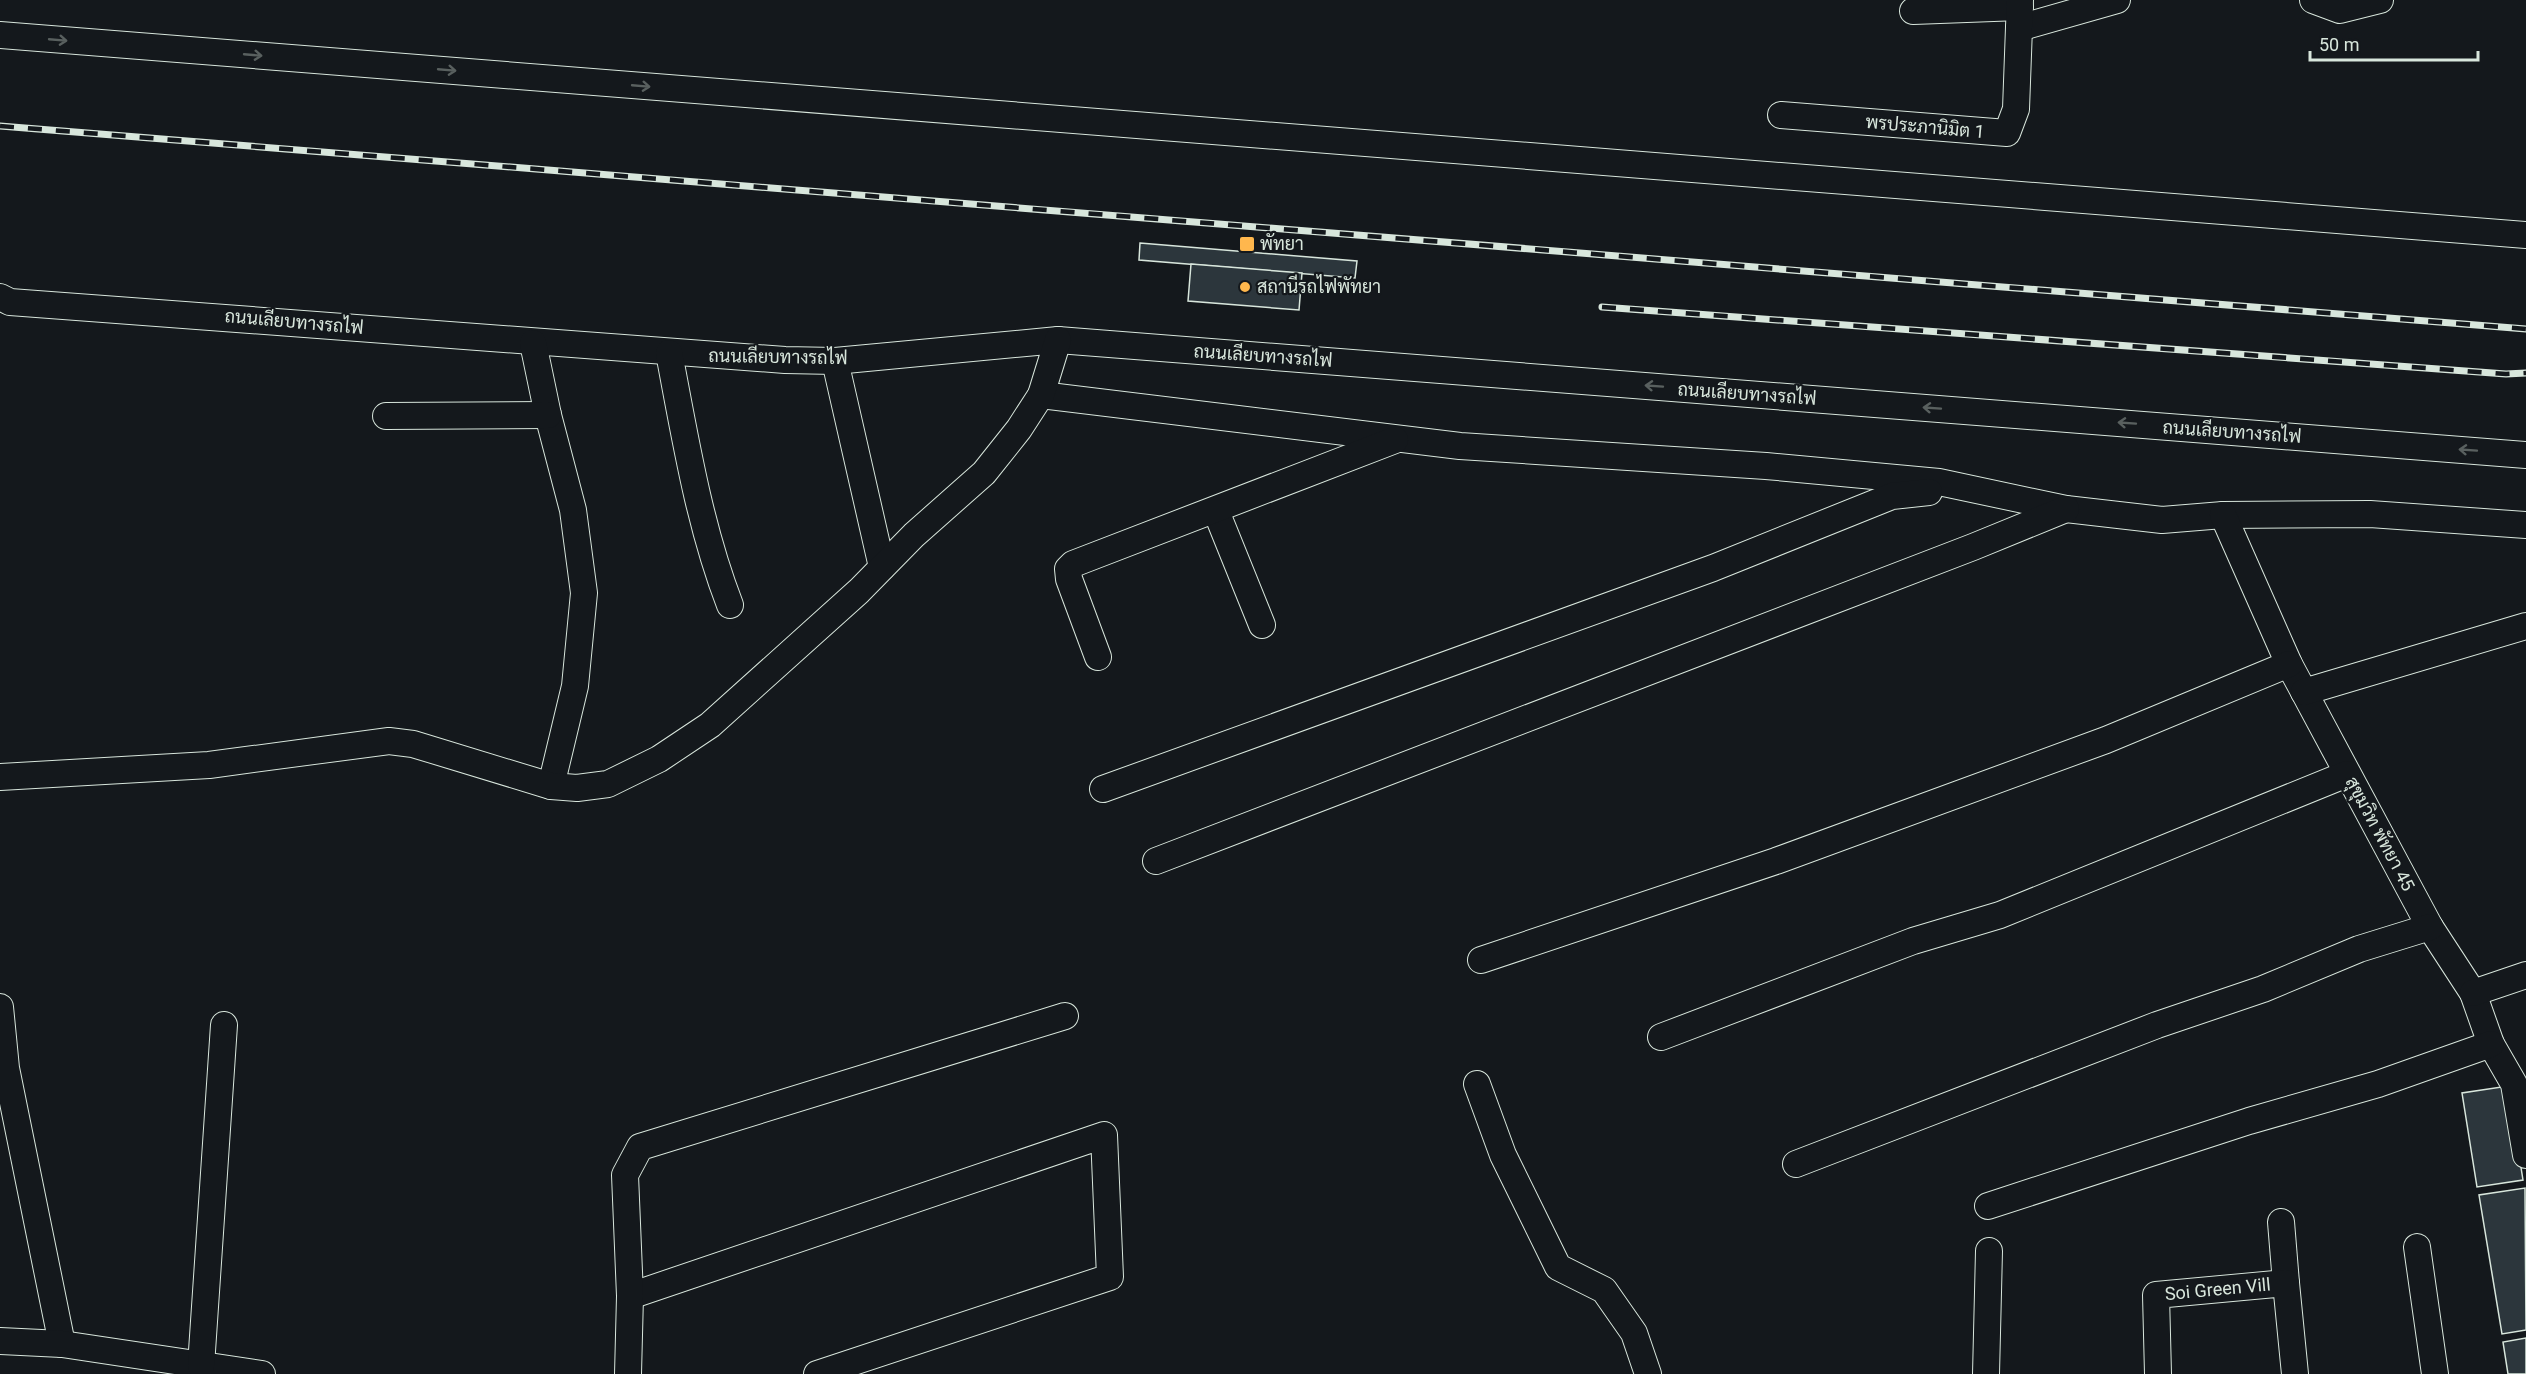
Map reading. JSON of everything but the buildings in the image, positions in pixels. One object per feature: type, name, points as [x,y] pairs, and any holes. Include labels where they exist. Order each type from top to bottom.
[{"type":"street","points":[[1913,11],[2019,12],[2117,0]]},
{"type":"street","points":[[2313,0],[2340,10],[2380,0]]},
{"type":"street","name":"พรประภานิมิต 1","points":[[1781,115],[2007,133],[2016,109],[2019,12]]},
{"type":"street","points":[[0,35],[2526,236]]},
{"type":"street","name":"ถนนเลียบทางรถไฟ","points":[[0,297],[10,302],[264,319],[533,343],[785,360],[835,361],[1058,340],[2526,455]]},
{"type":"street","points":[[0,777],[209,765],[389,741],[413,744],[551,786],[577,788],[608,784],[667,754],[710,725],[859,591],[984,473],[1019,429],[1041,395],[1058,340]]},
{"type":"street","points":[[533,343],[548,415],[573,510],[584,593],[575,686],[551,786]]},
{"type":"street","points":[[669,353],[709,542],[730,605]]},
{"type":"street","points":[[835,361],[882,567]]},
{"type":"street","points":[[1041,395],[1460,446],[1766,466],[1928,481],[2066,508],[2162,520],[2223,515],[2370,514],[2526,525]]},
{"type":"street","points":[[386,416],[548,415]]},
{"type":"street","points":[[1098,657],[1069,579],[1068,569],[1073,564],[1216,511],[1398,439]]},
{"type":"street","points":[[1103,789],[1713,568],[1892,496],[1926,492],[2040,503]]},
{"type":"street","points":[[1156,861],[1962,552],[2066,508]]},
{"type":"street","points":[[1216,511],[1262,625]]},
{"type":"street","name":"สุขุมวิท พัทยา 45","points":[[2223,515],[2289,664],[2430,927],[2473,993],[2491,1044],[2520,1082],[2526,1155]]},
{"type":"street","points":[[2304,692],[2526,626]]},
{"type":"street","points":[[1481,960],[1864,829],[2106,740],[2289,664]]},
{"type":"street","points":[[1660,1037],[1913,941],[2000,915],[2347,774]]},
{"type":"street","points":[[1796,1164],[2157,1025],[2263,990],[2359,949],[2430,927]]},
{"type":"street","points":[[2473,993],[2526,975]]},
{"type":"street","points":[[0,1007],[6,1068],[62,1344]]},
{"type":"street","points":[[628,1374],[630,1296],[625,1175],[640,1147],[1065,1016]]},
{"type":"street","points":[[201,1366],[224,1025]]},
{"type":"street","points":[[1988,1206],[2249,1121],[2378,1084],[2491,1044]]},
{"type":"street","points":[[1477,1084],[1503,1155],[1558,1267],[1604,1290],[1634,1332],[1648,1374]]},
{"type":"street","points":[[630,1296],[1104,1135],[1110,1277],[817,1374]]},
{"type":"street","name":"Soi Green Vill","points":[[2281,1222],[2295,1374]]},
{"type":"street","points":[[2417,1247],[2435,1374]]},
{"type":"street","points":[[1986,1374],[1989,1251]]},
{"type":"street","name":"Soi Green Vill","points":[[2158,1374],[2156,1295],[2286,1283]]},
{"type":"street","points":[[0,1341],[62,1344],[262,1374]]},
{"type":"railway","points":[[0,126],[2526,329]]},
{"type":"railway","points":[[1602,307],[2506,374],[2526,373]]},
{"type":"place","name":"พัทยา","points":[[1247,244]]},
{"type":"place","name":"สถานีรถไฟพัทยา","points":[[1245,287]]}]
